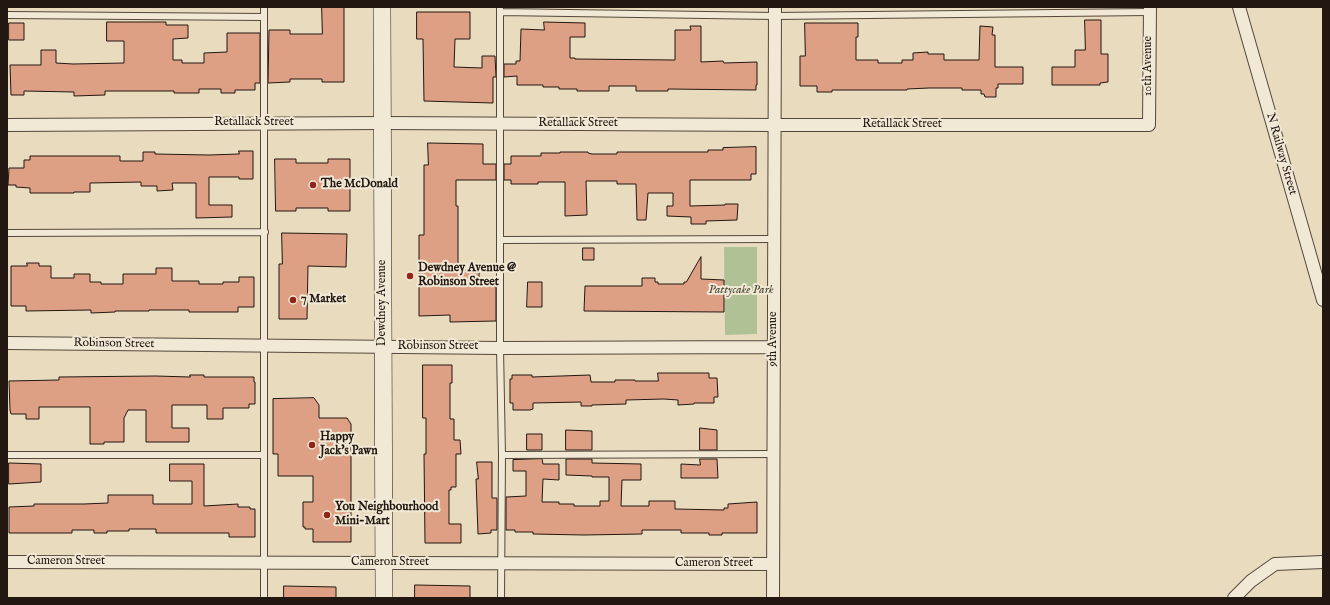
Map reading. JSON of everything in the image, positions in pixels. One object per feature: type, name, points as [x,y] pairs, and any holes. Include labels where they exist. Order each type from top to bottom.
[{"type":"main road","name":"Dewdney Avenue","points":[[382,7],[384,598]]},
{"type":"street","name":"N Railway Street","points":[[1239,7],[1323,300]]},
{"type":"street","name":"10th Avenue","points":[[1149,124],[1150,9]]},
{"type":"street","name":"9th Avenue","points":[[773,598],[775,11]]},
{"type":"street","name":"Retallack Street","points":[[7,125],[264,123],[775,125],[1149,124]]},
{"type":"street","name":"Robinson Street","points":[[7,343],[500,348],[774,347]]},
{"type":"street","name":"Cameron Street","points":[[7,562],[773,564]]},
{"type":"street","points":[[1234,598],[1251,581],[1275,564],[1323,562]]},
{"type":"lane","points":[[264,7],[264,598]]},
{"type":"lane","points":[[501,598],[502,455],[500,348],[500,10],[775,11],[1150,9]]},
{"type":"lane","points":[[7,14],[264,17]]},
{"type":"lane","points":[[7,233],[265,232]]},
{"type":"lane","points":[[501,240],[774,239]]},
{"type":"lane","points":[[502,455],[773,454]]},
{"type":"lane","points":[[7,455],[263,455]]},
{"type":"green space","name":"Pattycake Park","points":[[724,247],[757,247],[757,334],[725,335]]},
{"type":"building","points":[[322,7],[344,7],[344,82],[322,82],[322,79],[290,79],[290,82],[268,83],[269,30],[290,30],[290,34],[322,34]]},
{"type":"building","points":[[417,12],[470,12],[470,39],[455,39],[454,67],[482,68],[482,56],[495,56],[496,77],[493,77],[493,103],[424,101],[423,39],[417,39]]},
{"type":"building","points":[[1085,20],[1101,20],[1101,54],[1108,54],[1108,82],[1100,83],[1100,85],[1052,85],[1052,67],[1075,67],[1075,50],[1085,50]]},
{"type":"building","points":[[107,22],[166,22],[166,25],[188,25],[188,38],[173,39],[173,60],[182,60],[182,63],[204,63],[204,53],[227,52],[227,33],[260,33],[260,83],[255,83],[255,90],[235,90],[235,93],[221,93],[221,89],[199,89],[199,93],[174,93],[174,91],[105,91],[105,95],[74,96],[74,92],[24,91],[24,95],[11,95],[10,65],[41,65],[41,50],[56,50],[56,63],[124,63],[124,41],[107,41]]},
{"type":"building","points":[[544,22],[585,23],[585,37],[570,37],[570,58],[575,59],[675,60],[675,30],[691,30],[690,26],[701,26],[701,62],[757,62],[756,90],[668,89],[668,91],[636,91],[636,86],[609,86],[609,91],[577,91],[577,89],[543,87],[543,85],[517,85],[517,76],[504,77],[504,64],[516,64],[516,61],[520,61],[521,29],[544,30]]},
{"type":"building","points":[[9,23],[24,23],[24,40],[9,40]]},
{"type":"building","points":[[805,23],[858,23],[858,37],[856,37],[856,60],[878,60],[878,63],[902,63],[902,60],[913,60],[913,53],[928,52],[928,54],[944,54],[944,60],[979,60],[980,26],[993,27],[992,35],[995,35],[995,67],[1023,67],[1023,84],[998,84],[998,88],[996,88],[996,97],[985,97],[984,94],[981,94],[981,90],[962,90],[962,88],[832,90],[832,92],[817,92],[817,86],[800,86],[800,56],[805,56]]},
{"type":"building","points":[[428,143],[483,144],[483,164],[496,164],[496,180],[456,180],[456,206],[458,206],[458,270],[479,270],[479,286],[496,286],[496,321],[450,322],[450,315],[419,316],[419,235],[424,235],[424,165],[428,165]]},
{"type":"building","points":[[756,147],[756,174],[751,174],[751,180],[690,180],[690,206],[738,204],[737,220],[706,221],[706,224],[691,224],[691,217],[667,216],[667,206],[673,206],[673,193],[648,193],[646,220],[637,220],[636,184],[617,184],[617,181],[586,181],[587,215],[565,216],[565,182],[511,184],[511,180],[504,180],[504,164],[511,164],[511,156],[541,156],[541,153],[560,152],[617,154],[617,152],[708,152],[708,150],[723,150],[723,148]]},
{"type":"building","points":[[239,151],[253,151],[253,179],[239,179],[239,177],[209,177],[209,205],[232,205],[232,217],[196,218],[196,183],[172,183],[173,190],[157,191],[157,186],[141,186],[141,182],[90,183],[90,192],[74,193],[30,193],[30,188],[8,185],[9,168],[24,168],[24,160],[30,160],[30,156],[120,156],[120,161],[143,161],[143,152],[155,152],[155,154],[209,155],[239,154]]},
{"type":"building","name":"The McDonald","points":[[275,159],[296,159],[296,163],[328,163],[328,159],[350,159],[350,211],[328,211],[328,208],[296,208],[296,211],[276,211]]},
{"type":"building","points":[[282,233],[347,234],[346,267],[308,266],[307,319],[279,319],[279,264],[282,264]]},
{"type":"building","points":[[583,248],[594,248],[594,260],[583,260]]},
{"type":"building","points":[[701,257],[701,279],[724,280],[724,312],[584,311],[585,286],[642,286],[642,278],[655,278],[655,282],[658,282],[658,284],[684,284]]},
{"type":"building","points":[[27,263],[39,263],[39,266],[51,266],[51,278],[74,278],[74,274],[90,274],[90,282],[101,282],[101,284],[123,284],[123,274],[156,274],[156,268],[172,268],[172,281],[199,281],[199,284],[239,282],[239,277],[254,277],[254,307],[238,307],[238,312],[189,312],[189,310],[115,311],[91,313],[91,310],[26,311],[26,306],[11,306],[11,266],[27,266]]},
{"type":"building","points":[[528,282],[542,282],[542,307],[527,307]]},
{"type":"building","points":[[423,365],[452,365],[452,383],[450,383],[450,419],[454,419],[454,440],[460,440],[461,454],[456,454],[456,487],[451,487],[451,490],[449,490],[449,524],[461,524],[461,543],[425,543],[424,454],[426,454],[426,418],[423,418]]},
{"type":"building","points":[[658,373],[709,373],[709,378],[717,378],[718,397],[714,397],[714,403],[678,405],[678,400],[664,399],[626,400],[626,404],[592,406],[581,406],[581,402],[533,403],[533,409],[530,410],[513,410],[513,403],[510,403],[510,379],[512,379],[512,375],[532,375],[532,377],[590,375],[591,382],[615,382],[615,380],[658,381]]},
{"type":"building","points":[[190,375],[204,375],[204,377],[254,377],[255,404],[249,404],[249,408],[223,408],[223,419],[207,419],[207,405],[172,405],[172,428],[189,428],[189,442],[146,442],[146,410],[128,410],[124,418],[124,442],[90,444],[90,407],[39,407],[39,419],[26,419],[26,414],[11,414],[10,410],[9,381],[59,380],[59,377],[190,377]]},
{"type":"building","points":[[314,398],[319,405],[319,418],[347,418],[351,424],[351,542],[313,542],[313,529],[305,529],[305,527],[303,527],[303,502],[313,502],[313,476],[278,476],[278,454],[273,454],[273,399]]},
{"type":"building","points":[[700,428],[717,430],[717,450],[700,450]]},
{"type":"building","points":[[566,430],[592,431],[592,450],[566,450]]},
{"type":"building","points":[[527,434],[542,434],[542,450],[527,450]]},
{"type":"building","points":[[542,459],[543,464],[559,464],[559,480],[543,479],[542,502],[559,502],[559,504],[574,504],[574,506],[600,506],[600,501],[609,501],[609,477],[566,475],[566,459],[592,459],[592,463],[641,464],[641,480],[622,480],[621,506],[649,506],[649,501],[675,501],[675,509],[724,510],[724,508],[728,508],[728,504],[757,502],[757,533],[722,533],[722,535],[709,535],[709,533],[681,533],[681,530],[642,530],[642,534],[584,535],[533,534],[533,532],[515,532],[515,530],[506,530],[506,497],[526,496],[526,471],[513,471],[513,460]]},
{"type":"building","points":[[700,459],[717,459],[718,478],[681,478],[681,464],[700,465]]},
{"type":"building","points":[[477,462],[492,462],[492,498],[497,498],[497,530],[491,530],[491,533],[478,534],[476,479],[478,479]]},
{"type":"building","points":[[9,463],[41,464],[41,482],[9,484]]},
{"type":"building","points":[[170,464],[204,464],[204,506],[238,504],[238,507],[250,507],[250,509],[255,509],[255,537],[229,537],[229,533],[156,533],[156,529],[129,529],[129,531],[107,531],[107,533],[94,533],[94,530],[72,530],[72,533],[9,533],[9,507],[34,506],[34,504],[108,503],[108,495],[153,495],[153,504],[192,504],[192,481],[170,481]]},
{"type":"building","points":[[415,585],[470,586],[470,598],[415,598]]},
{"type":"building","points":[[284,586],[336,587],[336,598],[284,598]]},
{"type":"place","name":"The McDonald","points":[[313,185]]},
{"type":"place","name":"Dewdney Avenue @ Robinson Street","points":[[410,276]]},
{"type":"place","name":"7 Market","points":[[293,300]]},
{"type":"place","name":"Happy Jack's Pawn","points":[[312,445]]},
{"type":"place","name":"You Neighbourhood Mini-Mart","points":[[327,515]]}]
